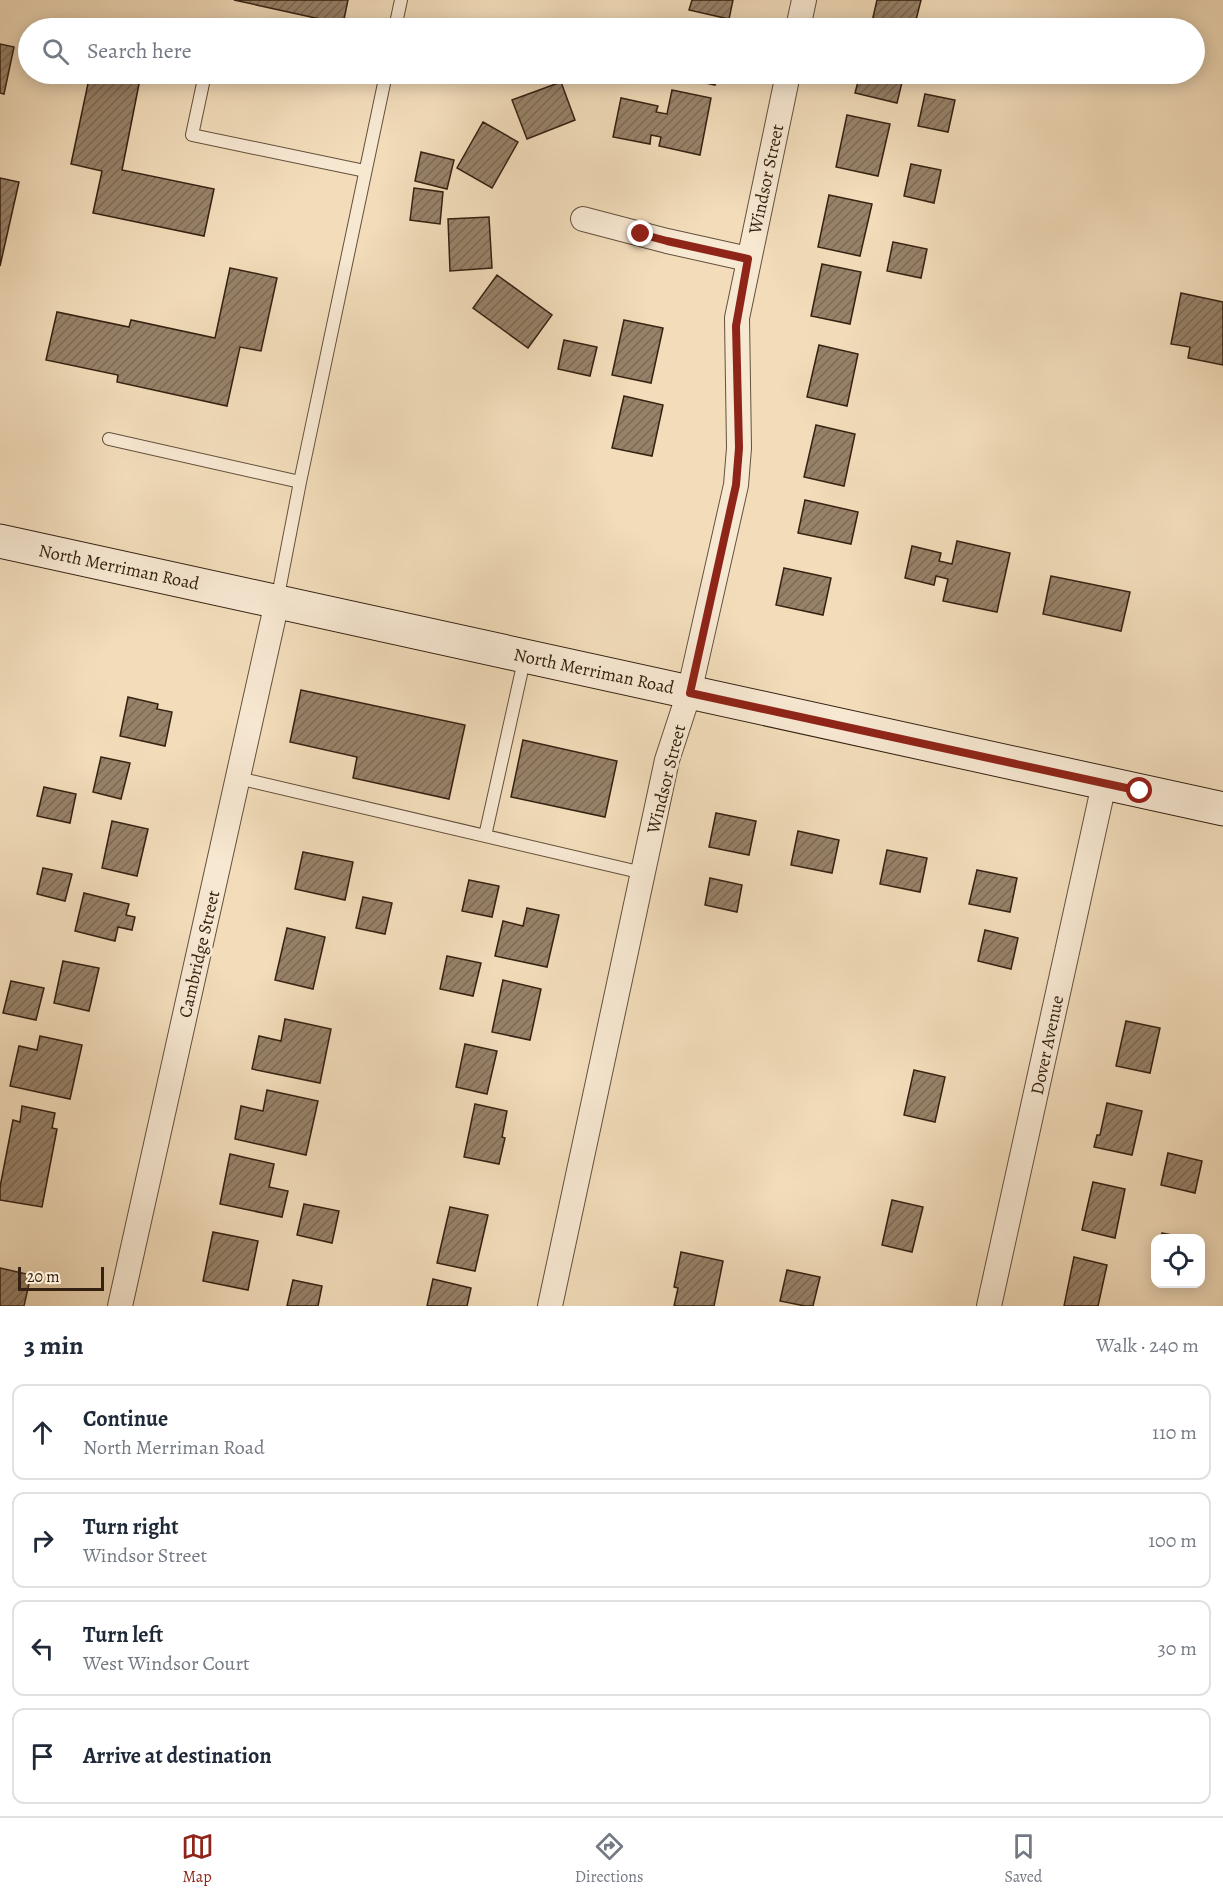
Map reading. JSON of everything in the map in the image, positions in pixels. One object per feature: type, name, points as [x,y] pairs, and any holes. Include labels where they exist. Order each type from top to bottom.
[{"type":"main road","name":"North Merriman Road","points":[[0,541],[1223,809]]},
{"type":"street","points":[[800,18],[804,0]]},
{"type":"street","name":"Windsor Street","points":[[550,1306],[667,760],[690,693],[736,485],[739,448],[736,326],[786,84]]},
{"type":"street","points":[[583,219],[748,259]]},
{"type":"street","name":"Cambridge Street","points":[[120,1306],[277,602]]},
{"type":"street","name":"Dover Avenue","points":[[989,1306],[1104,784]]},
{"type":"lane","points":[[397,18],[401,0]]},
{"type":"lane","points":[[203,84],[192,135],[365,171]]},
{"type":"lane","points":[[277,602],[383,84]]},
{"type":"lane","points":[[109,439],[300,482]]},
{"type":"lane","points":[[485,836],[525,656]]},
{"type":"lane","points":[[238,778],[643,873]]},
{"type":"building","points":[[234,0],[348,0],[344,18],[316,18]]},
{"type":"building","points":[[692,0],[733,0],[729,18],[689,10]]},
{"type":"building","points":[[877,0],[921,0],[916,18],[873,18]]},
{"type":"building","points":[[0,44],[14,47],[4,94],[0,93]]},
{"type":"building","points":[[88,84],[139,84],[122,170],[214,189],[204,236],[93,213],[102,171],[71,164]]},
{"type":"building","points":[[556,84],[562,84],[575,120],[527,139],[512,100]]},
{"type":"building","points":[[857,84],[902,84],[897,103],[855,93]]},
{"type":"building","points":[[672,90],[711,98],[700,155],[659,146],[661,137],[651,135],[650,144],[613,137],[621,98],[658,106],[656,112],[667,114]]},
{"type":"building","points":[[925,94],[955,100],[948,132],[918,126]]},
{"type":"building","points":[[847,115],[890,124],[878,176],[836,167]]},
{"type":"building","points":[[483,122],[518,142],[492,188],[457,168]]},
{"type":"building","points":[[421,152],[454,160],[447,189],[415,181]]},
{"type":"building","points":[[911,164],[941,170],[934,203],[904,196]]},
{"type":"building","points":[[0,178],[19,182],[0,266]]},
{"type":"building","points":[[414,188],[443,192],[440,224],[410,220]]},
{"type":"building","points":[[829,195],[872,204],[860,256],[818,247]]},
{"type":"building","points":[[489,217],[492,268],[450,271],[448,219]]},
{"type":"building","points":[[893,242],[927,249],[921,278],[887,271]]},
{"type":"building","points":[[822,264],[861,272],[850,324],[811,316]]},
{"type":"building","points":[[230,268],[277,278],[261,351],[240,347],[227,406],[117,382],[118,375],[46,360],[57,312],[129,327],[131,320],[215,338]]},
{"type":"building","points":[[497,275],[552,315],[528,348],[473,308]]},
{"type":"building","points":[[1181,293],[1223,302],[1223,365],[1188,358],[1190,347],[1171,344]]},
{"type":"building","points":[[624,320],[663,328],[651,383],[612,375]]},
{"type":"building","points":[[564,340],[597,347],[590,376],[558,369]]},
{"type":"building","points":[[819,345],[858,354],[847,406],[807,397]]},
{"type":"building","points":[[624,396],[663,405],[652,456],[612,448]]},
{"type":"building","points":[[816,425],[855,434],[844,486],[804,477]]},
{"type":"building","points":[[805,500],[858,512],[851,544],[798,533]]},
{"type":"building","points":[[957,541],[1010,553],[997,612],[943,601],[948,579],[936,576],[934,585],[905,578],[912,546],[941,553],[939,561],[952,564]]},
{"type":"building","points":[[784,568],[831,578],[823,615],[776,605]]},
{"type":"building","points":[[1051,576],[1130,592],[1121,631],[1043,614]]},
{"type":"building","points":[[301,690],[465,725],[449,799],[353,778],[357,757],[290,742]]},
{"type":"building","points":[[128,697],[158,704],[157,709],[172,712],[165,746],[120,736]]},
{"type":"building","points":[[523,740],[617,761],[605,817],[511,797]]},
{"type":"building","points":[[101,757],[130,763],[121,799],[93,792]]},
{"type":"building","points":[[44,787],[76,794],[70,823],[37,816]]},
{"type":"building","points":[[716,813],[756,821],[749,855],[709,847]]},
{"type":"building","points":[[112,821],[148,829],[137,876],[102,868]]},
{"type":"building","points":[[798,831],[839,840],[832,873],[791,865]]},
{"type":"building","points":[[887,850],[927,858],[920,892],[880,884]]},
{"type":"building","points":[[303,852],[353,862],[345,900],[295,889]]},
{"type":"building","points":[[43,868],[72,874],[65,901],[37,894]]},
{"type":"building","points":[[977,870],[1017,878],[1010,912],[969,904]]},
{"type":"building","points":[[710,878],[742,885],[737,912],[705,905]]},
{"type":"building","points":[[469,880],[499,886],[492,917],[462,911]]},
{"type":"building","points":[[84,893],[129,904],[126,915],[135,917],[132,930],[118,927],[115,941],[75,931]]},
{"type":"building","points":[[363,897],[392,903],[385,934],[356,928]]},
{"type":"building","points":[[527,908],[559,915],[547,967],[495,956],[503,921],[523,926]]},
{"type":"building","points":[[287,928],[325,937],[313,989],[275,980]]},
{"type":"building","points":[[985,930],[1018,938],[1011,969],[978,961]]},
{"type":"building","points":[[447,956],[481,963],[473,996],[440,989]]},
{"type":"building","points":[[63,961],[99,968],[89,1011],[54,1003]]},
{"type":"building","points":[[503,980],[541,989],[530,1040],[492,1032]]},
{"type":"building","points":[[11,981],[44,988],[36,1020],[3,1013]]},
{"type":"building","points":[[285,1019],[331,1029],[320,1083],[252,1069],[259,1036],[281,1041]]},
{"type":"building","points":[[1126,1021],[1160,1028],[1150,1073],[1116,1066]]},
{"type":"building","points":[[40,1036],[82,1045],[70,1099],[10,1086],[19,1046],[37,1050]]},
{"type":"building","points":[[465,1044],[497,1051],[487,1094],[456,1087]]},
{"type":"building","points":[[914,1070],[945,1077],[935,1122],[904,1115]]},
{"type":"building","points":[[267,1090],[318,1101],[306,1155],[235,1139],[241,1106],[263,1111]]},
{"type":"building","points":[[1107,1103],[1142,1111],[1132,1155],[1094,1147],[1097,1135],[1100,1135]]},
{"type":"building","points":[[475,1104],[507,1111],[502,1137],[505,1138],[499,1164],[464,1157]]},
{"type":"building","points":[[22,1106],[55,1113],[52,1128],[57,1129],[42,1207],[0,1200],[0,1187],[13,1120],[20,1122]]},
{"type":"building","points":[[1168,1153],[1202,1161],[1195,1193],[1161,1185]]},
{"type":"building","points":[[230,1154],[274,1164],[269,1187],[288,1191],[282,1217],[220,1204]]},
{"type":"building","points":[[1093,1182],[1125,1189],[1115,1238],[1082,1230]]},
{"type":"building","points":[[892,1200],[923,1207],[912,1252],[882,1245]]},
{"type":"building","points":[[304,1204],[339,1211],[332,1243],[297,1235]]},
{"type":"building","points":[[450,1207],[488,1215],[475,1271],[437,1263]]},
{"type":"building","points":[[213,1232],[258,1241],[248,1290],[203,1281]]},
{"type":"building","points":[[681,1252],[723,1261],[714,1306],[674,1306],[678,1288],[674,1287]]},
{"type":"building","points":[[1074,1257],[1107,1265],[1098,1306],[1064,1306]]},
{"type":"building","points":[[0,1268],[31,1275],[24,1306],[0,1306]]},
{"type":"building","points":[[787,1270],[820,1277],[813,1306],[780,1301]]},
{"type":"building","points":[[433,1279],[471,1288],[467,1306],[427,1306]]},
{"type":"building","points":[[293,1280],[322,1286],[318,1306],[287,1306]]},
{"type":"route","points":[[641,234],[748,259],[736,326],[739,448],[736,485],[690,693],[1140,791]]}]
